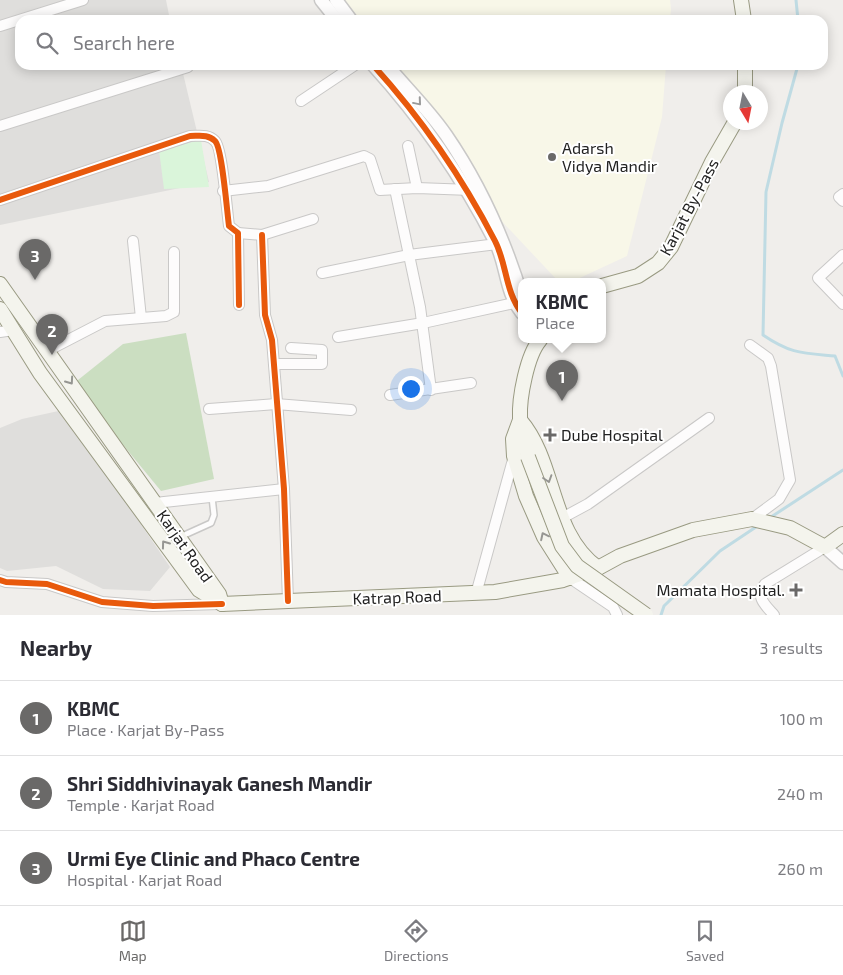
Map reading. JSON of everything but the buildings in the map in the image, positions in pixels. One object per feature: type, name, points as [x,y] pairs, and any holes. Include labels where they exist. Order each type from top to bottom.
[{"type":"main road","points":[[741,0],[743,15]]},
{"type":"main road","points":[[745,70],[745,85]]},
{"type":"main road","name":"Karjat By-Pass","points":[[606,285],[638,276],[658,263],[671,247],[712,162],[730,130]]},
{"type":"main road","name":"Karjat Road","points":[[0,284],[49,350],[219,594],[222,604]]},
{"type":"main road","name":"Karjat Road","points":[[0,310],[6,331],[40,373],[199,590],[222,604]]},
{"type":"main road","points":[[536,343],[531,352],[520,403],[520,420],[528,457],[562,546],[577,566],[646,615]]},
{"type":"main road","points":[[520,420],[513,438],[514,456],[526,496],[544,537],[570,578]]},
{"type":"main road","points":[[520,420],[532,434],[562,518],[583,558],[598,568]]},
{"type":"main road","name":"Katrap Road","points":[[222,604],[476,594],[570,578],[598,568],[620,556],[693,530],[755,519],[790,528],[825,547]]},
{"type":"main road","points":[[825,547],[843,534]]},
{"type":"street","points":[[35,15],[83,0]]},
{"type":"street","points":[[321,0],[333,15]]},
{"type":"street","points":[[336,0],[347,15]]},
{"type":"street","points":[[0,26],[15,21]]},
{"type":"street","points":[[0,126],[178,70]]},
{"type":"street","points":[[301,100],[347,70]]},
{"type":"street","points":[[377,70],[434,138],[497,224],[518,300]]},
{"type":"street","points":[[391,70],[445,134],[473,189],[497,244],[518,301]]},
{"type":"street","points":[[0,200],[190,136],[207,135],[217,142],[221,154],[223,191],[229,226],[238,233],[262,235],[313,219]]},
{"type":"street","points":[[408,146],[417,188]]},
{"type":"street","points":[[223,191],[268,186],[364,156],[370,159],[378,188],[382,190],[417,188],[473,189]]},
{"type":"street","points":[[395,189],[422,323],[431,390]]},
{"type":"street","points":[[843,194],[839,197],[843,201]]},
{"type":"street","points":[[238,233],[239,305]]},
{"type":"street","points":[[262,235],[265,315],[272,340],[284,489],[288,601]]},
{"type":"street","points":[[134,241],[141,318]]},
{"type":"street","points":[[322,273],[409,255],[497,244]]},
{"type":"street","points":[[49,350],[105,321],[166,316],[174,312],[174,252]]},
{"type":"street","points":[[843,255],[818,278],[843,304]]},
{"type":"street","points":[[338,337],[518,304]]},
{"type":"street","points":[[750,345],[768,358],[771,366],[790,480],[779,500],[755,519]]},
{"type":"street","points":[[274,364],[322,364],[322,350],[290,348]]},
{"type":"street","points":[[390,395],[471,383]]},
{"type":"street","points":[[209,409],[276,404],[351,410]]},
{"type":"street","points":[[562,518],[588,504],[709,418]]},
{"type":"street","points":[[476,594],[514,456]]},
{"type":"street","points":[[155,503],[284,489]]},
{"type":"street","points":[[774,615],[760,597],[760,592],[765,584],[825,547]]},
{"type":"street","name":"Katrap Road","points":[[825,547],[843,563]]},
{"type":"street","points":[[570,578],[613,607],[617,615]]},
{"type":"street","points":[[0,580],[47,584],[102,602],[153,606],[222,604]]},
{"type":"lane","points":[[179,538],[211,523],[214,515],[212,496]]},
{"type":"shaded area","points":[[0,0],[166,0],[169,15],[15,15],[15,70],[182,70],[209,182],[0,225]]},
{"type":"shaded area","points":[[343,0],[670,0],[671,9],[670,15],[354,15]]},
{"type":"shaded area","name":"Adarsh Vidya Mandir","points":[[393,70],[666,70],[662,117],[627,256],[580,278],[555,278],[479,197]]},
{"type":"shaded area","points":[[63,410],[170,567],[150,591],[103,589],[56,566],[7,571],[0,568],[0,428],[22,419]]},
{"type":"green space","points":[[201,140],[209,187],[164,189],[159,150]]},
{"type":"green space","points":[[186,333],[214,479],[161,491],[73,384],[123,344]]},
{"type":"waterway","points":[[796,0],[798,15]]},
{"type":"waterway","points":[[797,70],[766,192],[763,335],[781,346],[797,352],[835,356],[843,376]]},
{"type":"waterway","points":[[768,519],[843,470]]},
{"type":"waterway","points":[[661,615],[664,606],[720,551],[759,525]]},
{"type":"cycle path","points":[[378,70],[408,106],[440,149],[469,194],[499,250],[509,287],[518,308]]},
{"type":"cycle path","points":[[0,200],[190,136],[210,137],[218,146],[220,155],[229,226],[238,233],[239,305]]},
{"type":"cycle path","points":[[262,235],[265,315],[272,340],[284,489],[288,601]]},
{"type":"cycle path","points":[[0,580],[47,584],[102,602],[153,606],[222,604]]},
{"type":"place","name":"Adarsh Vidya Mandir","points":[[552,157]]},
{"type":"place","name":"Urmi Eye Clinic and Phaco Centre","points":[[35,280]]},
{"type":"place","name":"Shri Siddhivinayak Ganesh Mandir","points":[[52,355]]},
{"type":"place","name":"KBMC","points":[[562,401]]},
{"type":"place","name":"Dube Hospital","points":[[550,435]]},
{"type":"place","name":"Mamata Hospital.","points":[[796,590]]}]
